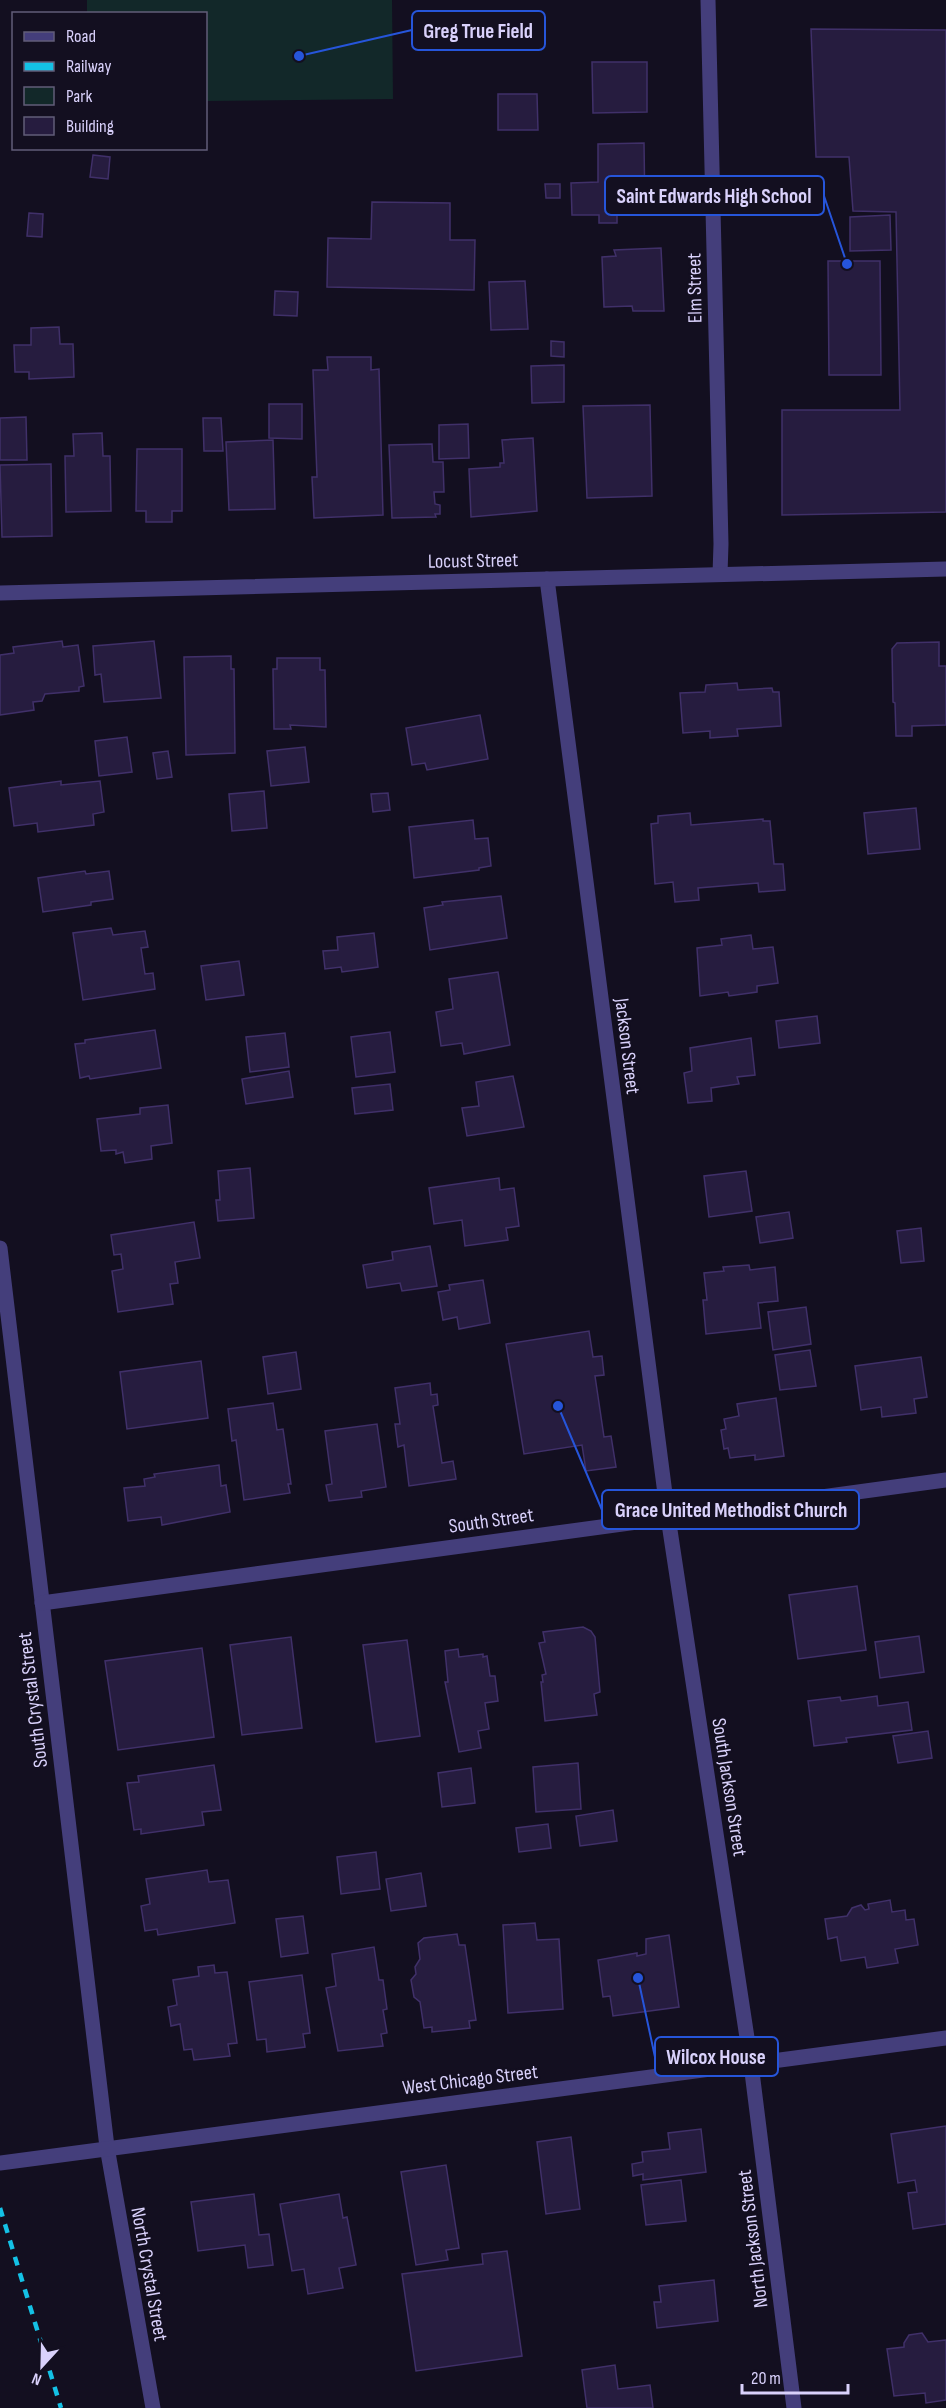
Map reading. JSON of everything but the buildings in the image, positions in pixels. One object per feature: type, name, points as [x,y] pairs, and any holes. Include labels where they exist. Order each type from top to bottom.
[{"type":"street","name":"Elm Street","points":[[708,0],[720,574]]},
{"type":"street","name":"Locust Street","points":[[0,593],[946,569]]},
{"type":"street","name":"Jackson Street","points":[[547,579],[668,1517]]},
{"type":"street","name":"South Crystal Street","points":[[0,1248],[106,2147]]},
{"type":"street","name":"South Street","points":[[42,1603],[946,1480]]},
{"type":"street","name":"South Jackson Street","points":[[668,1517],[751,2064]]},
{"type":"street","name":"West Chicago Street","points":[[0,2163],[106,2147],[946,2038]]},
{"type":"street","name":"North Jackson Street","points":[[751,2064],[794,2408]]},
{"type":"street","name":"North Crystal Street","points":[[106,2147],[153,2408]]},
{"type":"green space","points":[[87,0],[392,0],[393,99],[207,101],[207,12],[87,12]]},
{"type":"railway","points":[[0,2208],[61,2408]]},
{"type":"place","name":"Greg True Field","points":[[299,56]]},
{"type":"place","name":"Saint Edwards High School","points":[[847,264]]},
{"type":"place","name":"Grace United Methodist Church","points":[[558,1406]]},
{"type":"place","name":"Wilcox House","points":[[638,1978]]}]
